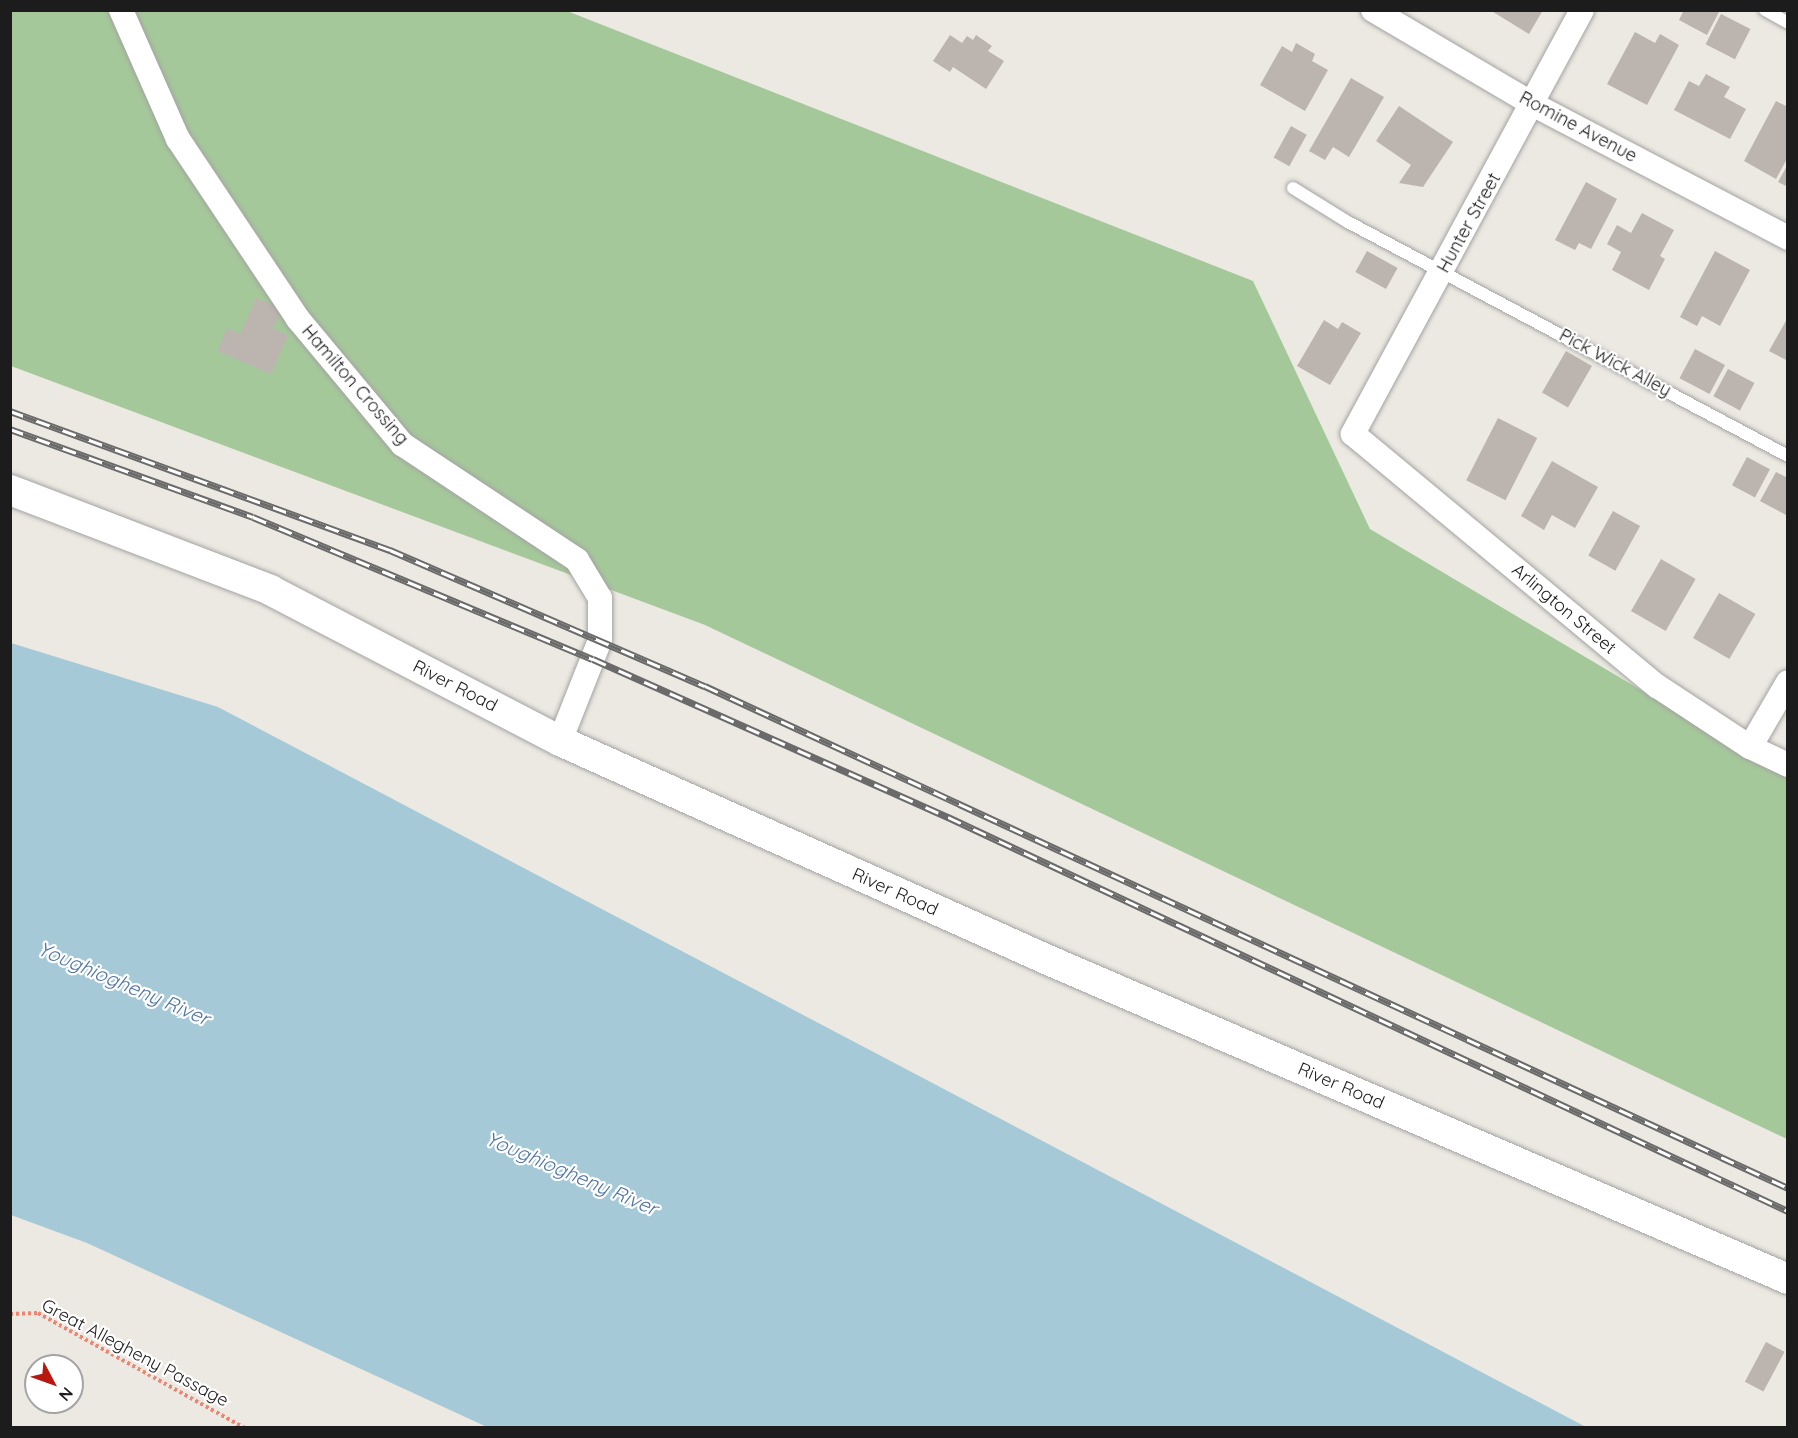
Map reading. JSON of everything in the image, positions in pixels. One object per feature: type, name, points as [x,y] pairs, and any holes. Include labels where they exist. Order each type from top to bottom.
[{"type":"street","name":"Hamilton Crossing","points":[[121,10],[178,139],[298,319],[402,444],[577,560],[600,598],[600,640],[560,741]]},
{"type":"street","name":"Romine Avenue","points":[[1372,10],[1534,105],[1788,238]]},
{"type":"street","name":"Hunter Street","points":[[1353,434],[1534,105],[1582,10]]},
{"type":"street","name":"Arlington Street","points":[[1353,434],[1657,686],[1750,747],[1788,765]]},
{"type":"street","name":"River Road","points":[[10,490],[270,590],[560,741],[1048,960],[1788,1279]]},
{"type":"street","points":[[1750,747],[1788,682]]},
{"type":"lane","points":[[1765,10],[1788,23]]},
{"type":"lane","name":"Pick Wick Alley","points":[[1293,188],[1346,220],[1788,456]]},
{"type":"path","name":"Great Allegheny Passage","points":[[10,1314],[38,1312],[245,1428]]},
{"type":"green space","points":[[10,11],[567,11],[1253,281],[1370,529],[1787,777],[1787,1139],[705,625],[11,366]]},
{"type":"water","name":"Youghiogheny River","points":[[11,643],[218,707],[1586,1427],[487,1427],[87,1243],[11,1215]]},
{"type":"building","points":[[1490,10],[1543,10],[1529,34]]},
{"type":"building","points":[[1684,10],[1720,10],[1707,35],[1679,20]]},
{"type":"building","points":[[1721,14],[1750,29],[1735,59],[1706,44]]},
{"type":"building","points":[[1635,32],[1655,43],[1660,34],[1679,45],[1647,105],[1607,84]]},
{"type":"building","points":[[950,35],[962,43],[967,36],[973,40],[976,35],[992,46],[988,51],[1004,61],[986,89],[953,67],[950,72],[933,61]]},
{"type":"building","points":[[1296,43],[1315,54],[1312,61],[1328,70],[1305,111],[1260,85],[1282,46],[1292,52]]},
{"type":"building","points":[[1706,74],[1730,87],[1724,97],[1746,109],[1730,139],[1674,110],[1689,81],[1699,86]]},
{"type":"building","points":[[1351,78],[1384,97],[1349,157],[1333,147],[1325,160],[1309,151]]},
{"type":"building","points":[[1776,101],[1788,107],[1788,157],[1776,179],[1744,161]]},
{"type":"building","points":[[1399,106],[1453,142],[1423,187],[1399,183],[1411,165],[1376,141]]},
{"type":"building","points":[[1291,126],[1307,135],[1289,166],[1274,157]]},
{"type":"building","points":[[1788,164],[1788,187],[1778,182]]},
{"type":"building","points":[[1586,182],[1617,199],[1591,249],[1579,243],[1575,250],[1555,240]]},
{"type":"building","points":[[1642,213],[1674,230],[1660,256],[1665,259],[1649,290],[1612,270],[1621,252],[1607,244],[1617,225],[1631,233]]},
{"type":"building","points":[[1367,251],[1398,268],[1386,289],[1355,272]]},
{"type":"building","points":[[1715,251],[1750,270],[1720,326],[1702,316],[1697,326],[1680,317]]},
{"type":"building","points":[[256,298],[282,309],[273,329],[288,335],[271,374],[217,351],[227,328],[240,334]]},
{"type":"building","points":[[1788,317],[1788,361],[1769,351]]},
{"type":"building","points":[[1324,320],[1338,329],[1342,322],[1361,333],[1330,385],[1297,366]]},
{"type":"building","points":[[1695,349],[1725,365],[1710,394],[1680,378]]},
{"type":"building","points":[[1566,351],[1592,366],[1568,408],[1542,393]]},
{"type":"building","points":[[1728,369],[1754,383],[1740,410],[1713,396]]},
{"type":"building","points":[[1498,418],[1537,438],[1505,500],[1466,480]]},
{"type":"building","points":[[1747,457],[1770,469],[1755,497],[1732,485]]},
{"type":"building","points":[[1552,461],[1598,487],[1575,528],[1552,515],[1544,530],[1521,516]]},
{"type":"building","points":[[1776,472],[1788,478],[1786,515],[1760,501]]},
{"type":"building","points":[[1613,511],[1640,526],[1615,571],[1588,556]]},
{"type":"building","points":[[1661,559],[1696,579],[1666,631],[1631,611]]},
{"type":"building","points":[[1719,593],[1755,614],[1729,659],[1693,638]]},
{"type":"building","points":[[1766,1342],[1785,1352],[1763,1392],[1745,1382]]},
{"type":"railway","points":[[10,411],[390,550],[705,686],[1788,1188]]},
{"type":"railway","points":[[10,429],[253,517],[593,659],[948,817],[1788,1211]]}]
